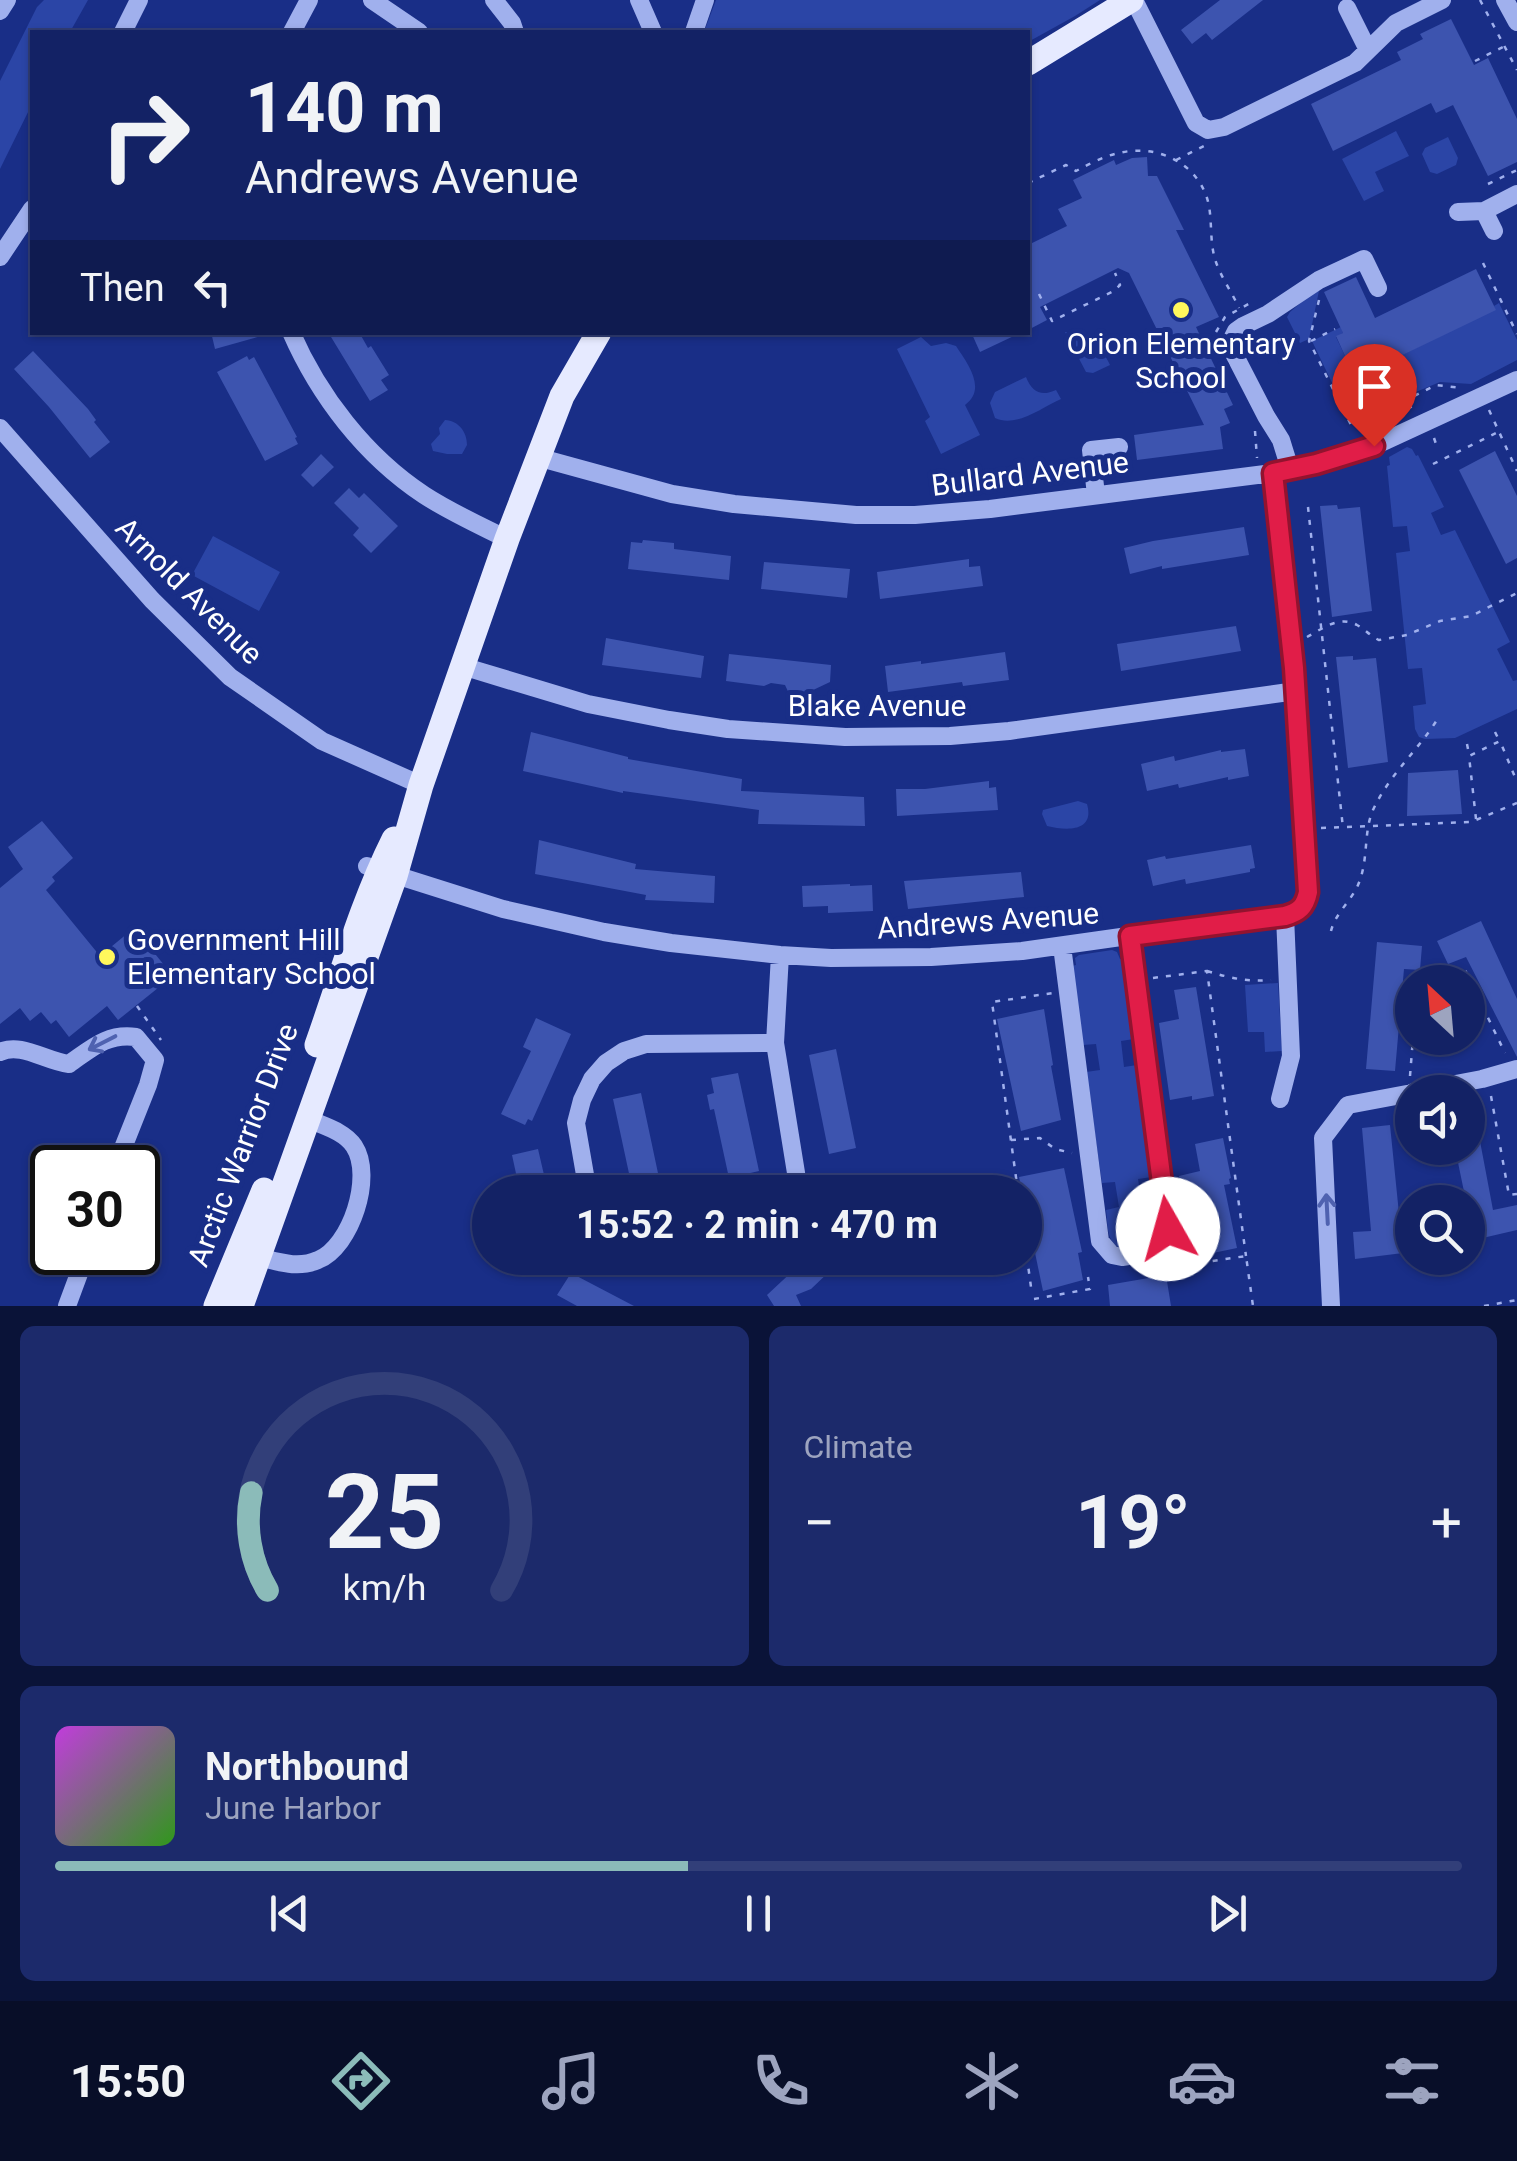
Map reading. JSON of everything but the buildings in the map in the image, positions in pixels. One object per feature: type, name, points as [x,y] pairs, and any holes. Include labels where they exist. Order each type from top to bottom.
[{"type":"main road","points":[[1030,62],[1132,0]]},
{"type":"main road","name":"Arctic Warrior Drive","points":[[216,1306],[253,1220],[349,946],[420,785],[537,457],[592,335]]},
{"type":"main road","name":"Arctic Warrior Drive","points":[[240,1306],[308,1119],[380,871]]},
{"type":"street","points":[[0,11],[6,0]]},
{"type":"street","points":[[124,30],[139,0]]},
{"type":"street","points":[[293,30],[309,0]]},
{"type":"street","points":[[372,0],[415,30]]},
{"type":"street","points":[[494,0],[515,30]]},
{"type":"street","points":[[639,0],[652,30]]},
{"type":"street","points":[[695,30],[706,0]]},
{"type":"street","points":[[1132,0],[1196,123],[1208,130],[1224,127],[1354,64],[1396,23],[1442,0]]},
{"type":"street","points":[[1504,0],[1517,22]]},
{"type":"street","points":[[1348,8],[1368,50]]},
{"type":"street","points":[[1458,212],[1484,210],[1517,194]]},
{"type":"street","points":[[1484,210],[1494,231]]},
{"type":"street","points":[[0,257],[30,212]]},
{"type":"street","points":[[1280,1098],[1291,1056],[1285,916],[1306,904],[1308,892],[1281,440],[1231,348],[1232,339],[1243,326],[1364,258],[1378,288]]},
{"type":"street","points":[[293,335],[304,362],[338,413],[374,454],[421,493],[507,539]]},
{"type":"street","name":"Bullard Avenue","points":[[537,457],[672,494],[734,504],[856,515],[990,510],[1282,471],[1374,446],[1517,380]]},
{"type":"street","name":"Arnold Avenue","points":[[0,428],[152,600],[230,677],[322,741],[420,785]]},
{"type":"street","points":[[1096,495],[1091,450],[1119,447]]},
{"type":"street","name":"Blake Avenue","points":[[462,666],[588,704],[670,720],[728,729],[845,737],[1009,731],[1296,691]]},
{"type":"street","name":"Andrews Avenue","points":[[380,871],[503,908],[604,932],[670,943],[831,958],[931,958],[1062,946],[1285,916]]},
{"type":"street","points":[[1062,946],[1100,1241],[1112,1255],[1122,1258],[1154,1252],[1162,1246],[1168,1229],[1130,936]]},
{"type":"street","points":[[780,955],[775,1043],[797,1175]]},
{"type":"street","points":[[0,1052],[13,1048],[69,1064],[102,1040],[121,1034],[136,1036],[155,1060],[124,1145]]},
{"type":"street","points":[[585,1175],[576,1123],[582,1100],[592,1079],[624,1051],[646,1044],[775,1043]]},
{"type":"street","points":[[1485,1078],[1512,1064]]},
{"type":"street","points":[[1331,1306],[1324,1138],[1348,1105],[1395,1092]]},
{"type":"street","points":[[258,1257],[301,1266],[322,1259],[342,1241],[362,1190],[363,1174],[356,1148],[348,1139],[308,1119]]},
{"type":"street","points":[[67,1306],[78,1275]]},
{"type":"path","points":[[1480,0],[1517,70]]},
{"type":"path","points":[[1475,61],[1505,46]]},
{"type":"path","points":[[1030,182],[1066,165],[1076,171],[1118,153],[1151,151],[1174,158],[1203,188],[1215,259],[1239,308]]},
{"type":"path","points":[[1488,184],[1517,170]]},
{"type":"path","points":[[1483,263],[1517,334]]},
{"type":"path","points":[[1039,294],[1052,322],[1114,291],[1120,285],[1115,273]]},
{"type":"path","points":[[1319,280],[1322,287],[1309,342],[1352,427],[1436,385],[1467,388]]},
{"type":"path","points":[[1309,342],[1335,329]]},
{"type":"path","points":[[1335,394],[1390,366],[1419,425]]},
{"type":"path","points":[[1488,410],[1517,471]]},
{"type":"path","points":[[1433,464],[1498,432]]},
{"type":"path","points":[[1308,507],[1343,828]]},
{"type":"path","points":[[1292,644],[1340,621],[1349,622],[1378,640],[1394,639],[1428,624],[1471,616],[1517,594]]},
{"type":"path","points":[[1330,931],[1359,882],[1368,827],[1382,793],[1440,715]]},
{"type":"path","points":[[1496,732],[1517,782]]},
{"type":"path","points":[[1469,756],[1500,742]]},
{"type":"path","points":[[1468,744],[1476,820]]},
{"type":"path","points":[[1304,829],[1476,820],[1517,803]]},
{"type":"path","points":[[1146,979],[1207,970],[1249,982],[1288,978]]},
{"type":"path","points":[[1207,970],[1253,1306]]},
{"type":"path","points":[[1016,1175],[992,1002],[1056,993]]},
{"type":"path","points":[[1485,1010],[1512,1064]]},
{"type":"path","points":[[1490,1096],[1509,1196],[1517,1194]]},
{"type":"path","points":[[1011,1140],[1040,1138],[1055,1150],[1088,1153]]},
{"type":"path","points":[[1184,1254],[1186,1266],[1246,1256]]},
{"type":"path","points":[[1029,1275],[1031,1287]]},
{"type":"path","points":[[1034,1299],[1090,1289],[1088,1278]]},
{"type":"path","points":[[1484,1306],[1517,1300]]},
{"type":"shaded area","points":[[44,0],[88,0],[71,30],[30,30],[30,108],[0,169],[0,81]]},
{"type":"shaded area","points":[[716,0],[1100,0],[1030,41],[1030,30],[705,30]]},
{"type":"shaded area","points":[[1396,131],[1409,156],[1375,172],[1384,191],[1364,201],[1342,159]]},
{"type":"shaded area","points":[[1448,137],[1458,158],[1456,165],[1437,174],[1430,172],[1422,154],[1425,148]]},
{"type":"shaded area","points":[[1320,286],[1309,339],[1300,343],[1287,317]]},
{"type":"shaded area","points":[[1499,303],[1517,340],[1517,360],[1471,384],[1440,382],[1411,394],[1394,359],[1495,309]]},
{"type":"shaded area","points":[[1341,327],[1343,333],[1336,337],[1356,379],[1335,389],[1312,341]]},
{"type":"shaded area","points":[[1065,332],[1093,342],[1110,365],[1086,372]]},
{"type":"shaded area","points":[[921,337],[931,346],[956,346],[975,384],[975,392],[965,405],[980,435],[941,454],[925,421],[930,417],[897,349]]},
{"type":"shaded area","points":[[1386,370],[1400,399],[1352,423],[1337,393]]},
{"type":"shaded area","points":[[1026,377],[1038,392],[1056,390],[1061,399],[1020,419],[995,418],[990,403],[995,392]]},
{"type":"shaded area","points":[[445,420],[454,422],[464,432],[467,445],[462,454],[433,451],[431,444]]},
{"type":"shaded area","points":[[1407,447],[1418,455],[1444,507],[1431,513],[1441,535],[1455,530],[1510,642],[1497,649],[1513,681],[1517,680],[1517,709],[1455,738],[1425,739],[1415,729],[1413,706],[1426,704],[1422,668],[1408,669],[1396,553],[1410,551],[1407,526],[1393,527],[1387,466],[1389,457]]},
{"type":"shaded area","points":[[213,536],[280,572],[259,611],[192,575]]},
{"type":"shaded area","points":[[1078,801],[1087,804],[1083,825],[1071,829],[1047,826],[1043,810]]},
{"type":"shaded area","points":[[1112,950],[1123,959],[1134,1039],[1121,1041],[1124,1067],[1137,1065],[1152,1177],[1138,1179],[1142,1205],[1155,1203],[1159,1233],[1153,1241],[1120,1248],[1108,1232],[1106,1210],[1119,1207],[1115,1182],[1102,1183],[1086,1072],[1100,1070],[1096,1044],[1083,1045],[1072,966],[1079,955]]},
{"type":"shaded area","points":[[1278,983],[1282,1051],[1265,1052],[1264,1032],[1248,1032],[1245,985]]},
{"type":"place","name":"Orion Elementary School","points":[[1181,310]]},
{"type":"place","name":"Government Hill Elementary School","points":[[107,957]]},
{"type":"route","points":[[1168,1229],[1130,936],[1285,916],[1306,904],[1296,691],[1273,473],[1374,446]]}]
